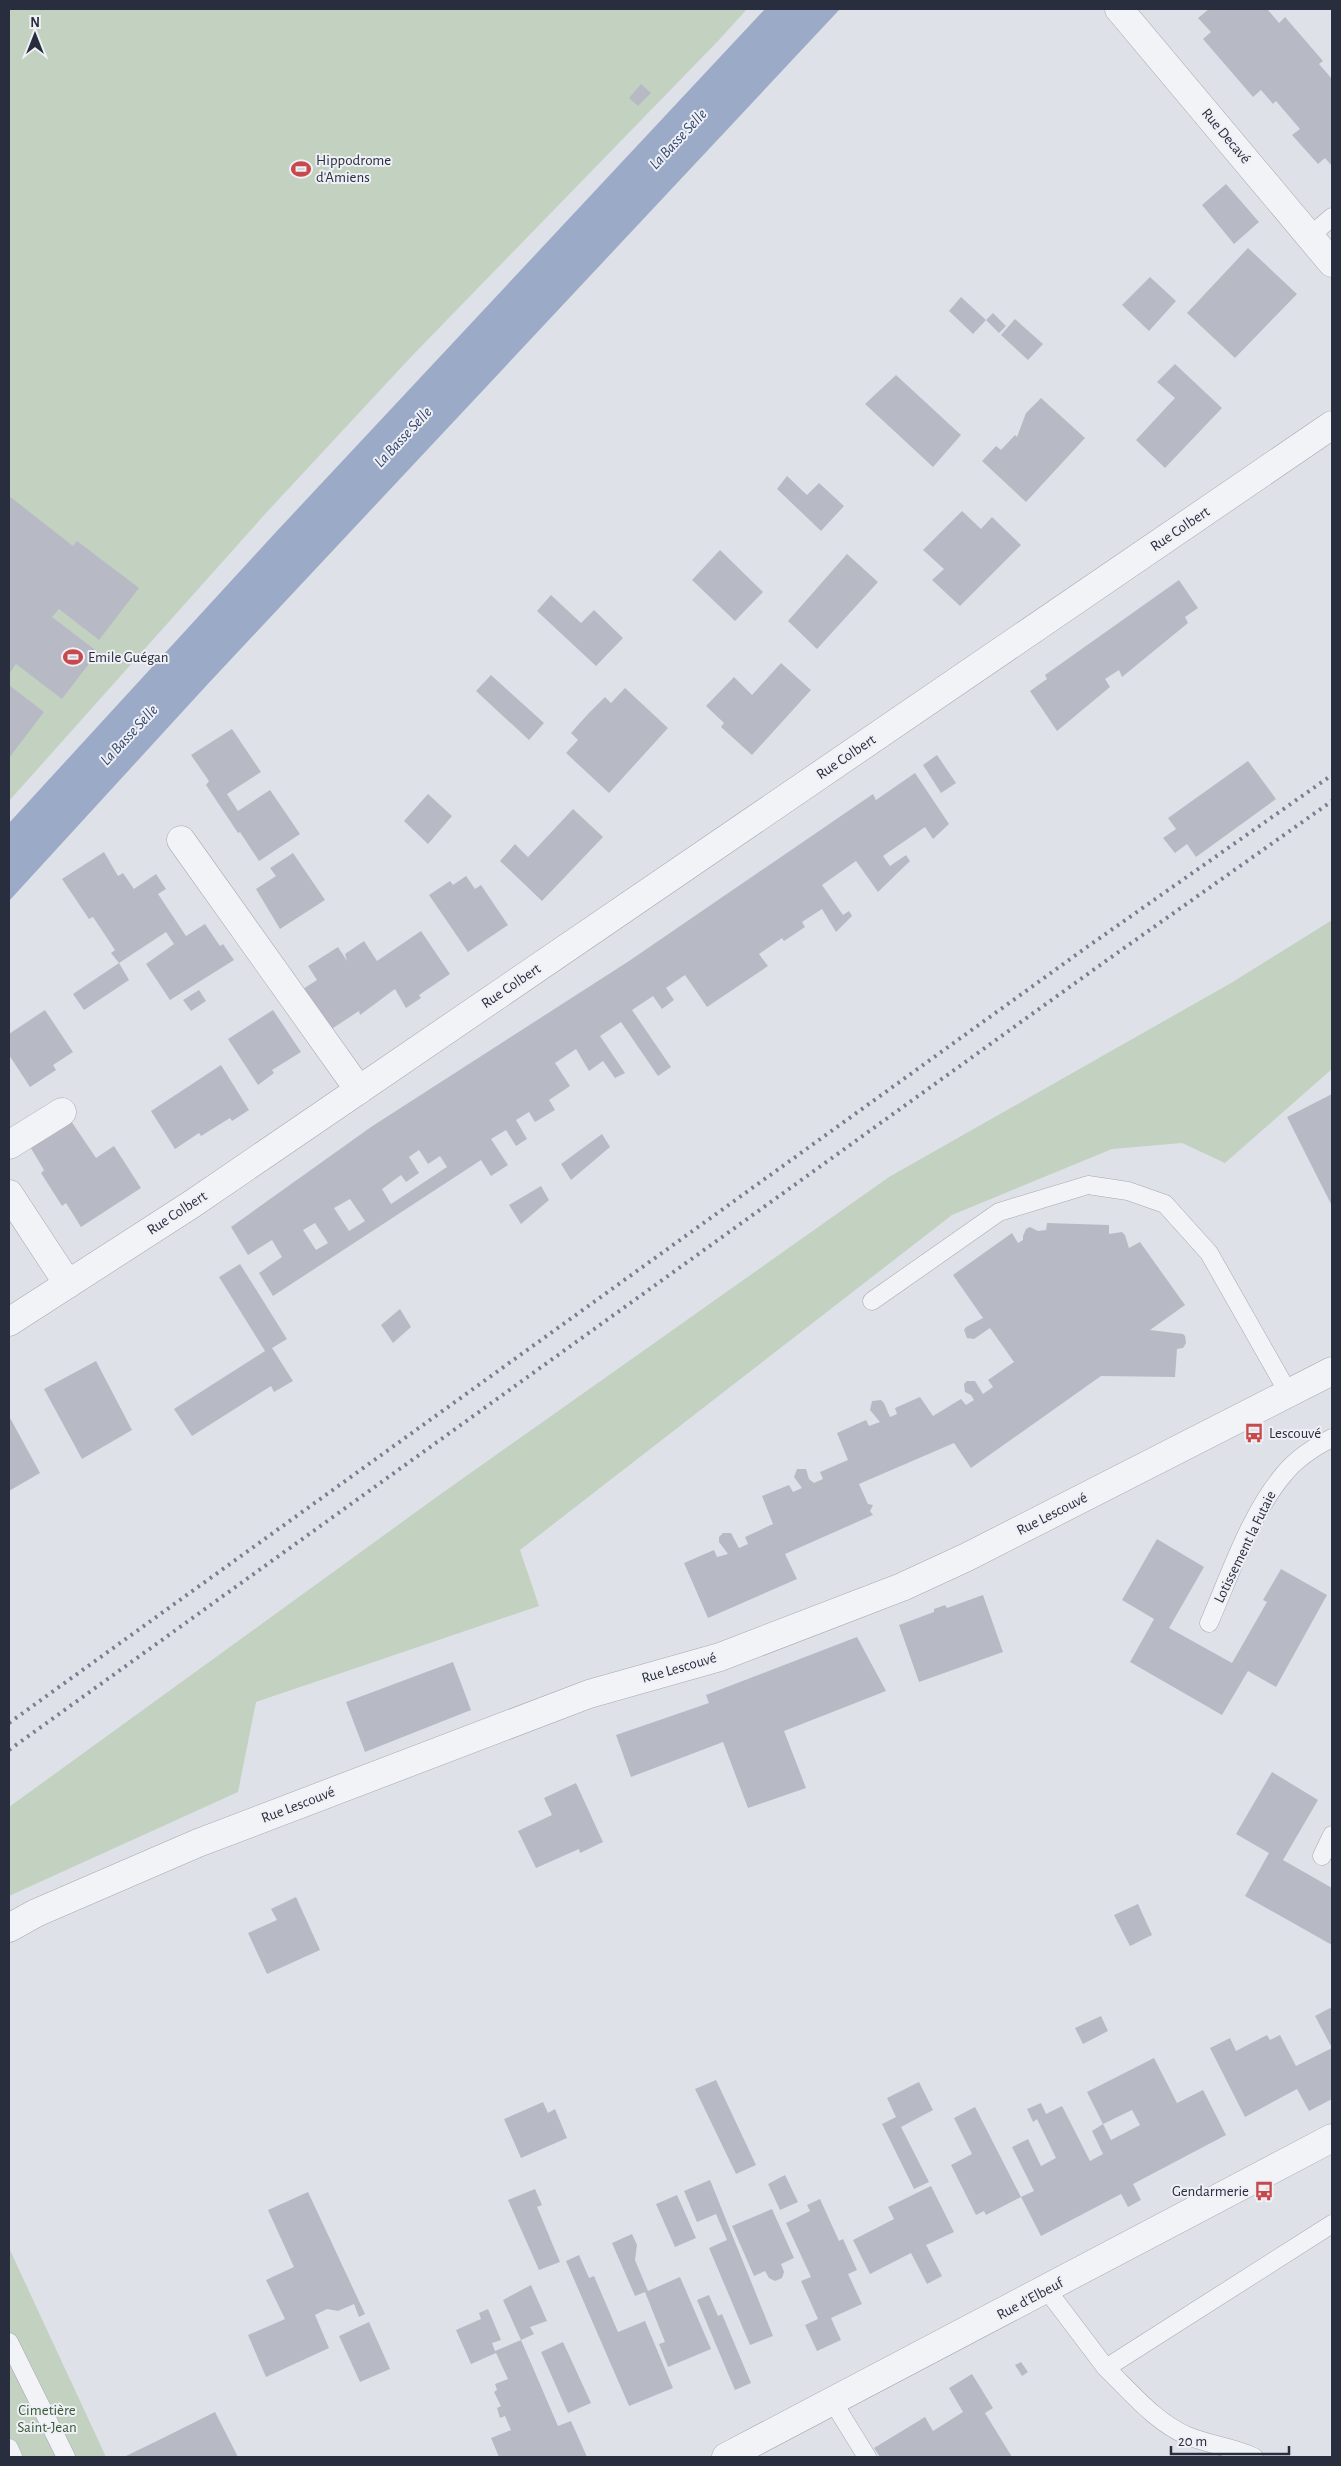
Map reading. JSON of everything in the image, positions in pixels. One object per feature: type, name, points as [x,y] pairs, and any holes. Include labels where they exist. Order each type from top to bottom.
[{"type":"street","name":"Rue Decavé","points":[[1119,9],[1332,263]]},
{"type":"street","name":"Rue Colbert","points":[[9,1322],[192,1204],[1332,425]]},
{"type":"street","points":[[181,840],[359,1090]]},
{"type":"street","points":[[9,1145],[62,1112]]},
{"type":"street","points":[[9,1194],[68,1284]]},
{"type":"street","name":"Rue Lescouvé","points":[[9,1928],[44,1910],[198,1843],[589,1694],[720,1657],[902,1587],[967,1558],[1332,1371]]},
{"type":"street","name":"Rue d'Elbeuf","points":[[726,2457],[1047,2290],[1332,2138]]},
{"type":"lane","points":[[1310,236],[1332,217]]},
{"type":"lane","points":[[872,1301],[999,1212],[1088,1185],[1128,1192],[1165,1204],[1209,1253],[1289,1394]]},
{"type":"lane","name":"Lotissement la Futaie","points":[[1209,1623],[1244,1543],[1269,1493],[1298,1459],[1332,1438]]},
{"type":"lane","points":[[1322,1856],[1332,1835]]},
{"type":"lane","points":[[1106,2368],[1332,2224]]},
{"type":"lane","points":[[1047,2290],[1106,2368],[1156,2416],[1188,2436],[1237,2450],[1254,2457]]},
{"type":"lane","points":[[11,2353],[66,2457]]},
{"type":"lane","points":[[833,2402],[867,2457]]},
{"type":"lane","points":[[9,2448],[13,2457]]},
{"type":"green space","name":"Hippodrome d'Amiens","points":[[9,9],[747,9],[410,358],[266,513],[9,801]]},
{"type":"green space","points":[[1332,920],[1332,1069],[1225,1163],[1182,1143],[1112,1149],[952,1215],[520,1550],[539,1606],[256,1702],[238,1792],[9,1896],[9,1807],[438,1496],[889,1177],[1231,983]]},
{"type":"green space","name":"Cimetière Saint-Jean","points":[[9,2248],[106,2457],[9,2457]]},
{"type":"water","name":"La Basse Selle","points":[[765,9],[840,9],[206,686],[9,901],[9,823],[276,532]]},
{"type":"building","points":[[1209,9],[1269,9],[1279,23],[1285,17],[1323,61],[1319,64],[1332,79],[1332,166],[1325,158],[1318,164],[1292,135],[1300,129],[1276,101],[1273,104],[1261,90],[1253,97],[1203,39],[1211,32],[1198,18]]},
{"type":"building","points":[[641,84],[651,93],[638,106],[629,98]]},
{"type":"building","points":[[1226,184],[1259,222],[1234,244],[1202,205]]},
{"type":"building","points":[[1248,248],[1297,294],[1235,358],[1187,313]]},
{"type":"building","points":[[1150,277],[1176,301],[1149,331],[1122,305]]},
{"type":"building","points":[[961,297],[986,320],[973,334],[949,311]]},
{"type":"building","points":[[993,313],[1006,326],[999,333],[986,320]]},
{"type":"building","points":[[1015,319],[1043,344],[1028,360],[1001,335]]},
{"type":"building","points":[[1175,364],[1222,408],[1165,468],[1136,440],[1175,398],[1157,382]]},
{"type":"building","points":[[896,375],[961,435],[933,467],[865,404]]},
{"type":"building","points":[[1041,398],[1085,438],[1026,502],[982,461],[996,446],[1001,450],[1015,435],[1017,437],[1026,413]]},
{"type":"building","points":[[787,476],[807,495],[819,483],[844,506],[821,531],[777,489]]},
{"type":"building","points":[[9,496],[73,546],[77,541],[139,588],[99,640],[59,609],[52,617],[98,652],[62,699],[16,664],[9,674]]},
{"type":"building","points":[[962,511],[981,529],[992,517],[1021,545],[960,606],[932,580],[944,569],[923,550]]},
{"type":"building","points":[[720,550],[763,592],[735,621],[692,580]]},
{"type":"building","points":[[847,554],[878,582],[817,649],[788,621]]},
{"type":"building","points":[[1179,580],[1198,608],[1185,617],[1188,623],[1122,677],[1119,670],[1105,679],[1110,687],[1057,731],[1030,691],[1047,679],[1045,675]]},
{"type":"building","points":[[551,595],[581,623],[594,610],[623,638],[596,666],[537,611]]},
{"type":"building","points":[[781,663],[811,690],[752,755],[721,727],[724,723],[706,706],[734,677],[752,695]]},
{"type":"building","points":[[491,675],[544,723],[529,740],[476,691]]},
{"type":"building","points":[[9,685],[44,712],[9,758]]},
{"type":"building","points":[[625,688],[668,728],[609,793],[566,753],[578,740],[571,733],[588,714],[605,697],[611,703]]},
{"type":"building","points":[[232,729],[261,772],[227,794],[238,811],[270,790],[300,834],[259,861],[206,785],[209,781],[191,755]]},
{"type":"building","points":[[937,755],[956,783],[941,793],[923,765]]},
{"type":"building","points":[[1248,761],[1276,799],[1196,857],[1187,844],[1175,853],[1163,838],[1176,829],[1168,818]]},
{"type":"building","points":[[915,773],[949,824],[933,839],[925,827],[883,856],[890,866],[906,855],[910,861],[878,892],[856,861],[822,885],[843,915],[849,911],[852,916],[836,932],[822,909],[802,922],[805,927],[784,941],[782,938],[759,954],[768,966],[707,1007],[685,975],[666,988],[674,1000],[662,1009],[653,996],[632,1010],[671,1067],[658,1076],[621,1022],[600,1036],[625,1073],[615,1078],[603,1061],[589,1071],[576,1049],[555,1063],[570,1086],[549,1100],[555,1110],[535,1122],[529,1112],[516,1120],[527,1139],[516,1146],[506,1130],[491,1139],[508,1165],[491,1176],[481,1160],[273,1296],[259,1273],[282,1257],[272,1240],[248,1255],[231,1227],[371,1127],[629,961],[873,794],[876,800]],"holes":[[[419,1150],[428,1164],[440,1156],[447,1167],[391,1204],[382,1189],[401,1175],[406,1182],[419,1173],[409,1157]],[[350,1199],[365,1221],[349,1231],[334,1208]],[[315,1223],[328,1243],[316,1250],[303,1230]]]},
{"type":"building","points":[[428,794],[452,816],[428,844],[404,821]]},
{"type":"building","points":[[573,809],[603,837],[542,901],[500,861],[515,844],[528,857]]},
{"type":"building","points":[[104,852],[118,876],[123,873],[134,889],[156,874],[166,889],[158,894],[186,936],[205,924],[220,946],[223,944],[234,960],[170,1000],[146,964],[174,944],[166,932],[119,963],[111,953],[115,950],[93,917],[89,919],[62,879]]},
{"type":"building","points":[[293,853],[325,900],[280,929],[256,889],[276,876],[270,868]]},
{"type":"building","points":[[466,876],[475,889],[481,885],[508,925],[468,952],[429,895],[450,881],[453,885]]},
{"type":"building","points":[[421,931],[450,974],[419,995],[421,998],[406,1008],[395,989],[360,1015],[359,1011],[330,1030],[303,989],[317,980],[308,966],[338,947],[347,961],[345,954],[364,941],[377,961]]},
{"type":"building","points":[[119,963],[129,980],[84,1010],[73,994]]},
{"type":"building","points":[[199,990],[206,1001],[191,1011],[183,1000]]},
{"type":"building","points":[[45,1010],[73,1052],[53,1065],[56,1070],[30,1087],[9,1055],[9,1034]]},
{"type":"building","points":[[273,1010],[301,1052],[272,1070],[274,1073],[258,1085],[228,1039]]},
{"type":"building","points":[[221,1065],[249,1110],[232,1121],[230,1118],[201,1136],[199,1133],[175,1149],[151,1111]]},
{"type":"building","points":[[1332,1094],[1332,1206],[1287,1117]]},
{"type":"building","points":[[69,1118],[96,1158],[114,1146],[141,1188],[81,1227],[66,1203],[62,1206],[41,1173],[44,1170],[29,1145]]},
{"type":"building","points":[[602,1134],[610,1147],[571,1180],[561,1164]]},
{"type":"building","points":[[541,1186],[549,1200],[521,1224],[509,1205]]},
{"type":"building","points":[[1047,1223],[1109,1225],[1109,1234],[1122,1232],[1125,1235],[1129,1248],[1140,1242],[1185,1305],[1150,1330],[1183,1334],[1185,1336],[1186,1343],[1183,1348],[1177,1349],[1175,1377],[1101,1376],[971,1468],[954,1443],[859,1484],[868,1504],[873,1505],[870,1511],[873,1515],[785,1554],[797,1579],[708,1618],[684,1563],[714,1550],[717,1557],[728,1554],[719,1542],[719,1537],[723,1533],[731,1533],[739,1548],[748,1544],[745,1537],[773,1524],[762,1496],[789,1485],[793,1492],[802,1488],[794,1477],[797,1469],[806,1469],[809,1479],[814,1483],[823,1479],[820,1472],[848,1460],[837,1433],[866,1420],[869,1426],[880,1422],[870,1410],[872,1401],[881,1400],[890,1417],[897,1414],[895,1408],[920,1397],[933,1416],[961,1399],[966,1405],[974,1400],[971,1395],[965,1392],[964,1384],[967,1381],[975,1381],[983,1394],[993,1387],[988,1380],[1014,1362],[990,1328],[974,1339],[967,1338],[964,1330],[966,1327],[983,1318],[953,1275],[1012,1233],[1018,1243],[1023,1240],[1026,1229],[1030,1227],[1038,1231],[1046,1230]]},
{"type":"building","points":[[240,1264],[287,1339],[272,1348],[293,1381],[274,1392],[271,1386],[192,1436],[174,1409],[265,1351],[219,1277]]},
{"type":"building","points":[[400,1309],[411,1327],[393,1343],[381,1325]]},
{"type":"building","points":[[96,1361],[132,1430],[82,1459],[44,1389]]},
{"type":"building","points":[[9,1416],[40,1473],[9,1491]]},
{"type":"building","points":[[1157,1539],[1204,1567],[1169,1628],[1232,1663],[1267,1602],[1263,1600],[1281,1569],[1327,1595],[1276,1687],[1248,1671],[1222,1715],[1130,1662],[1154,1619],[1122,1600]]},
{"type":"building","points":[[983,1595],[1003,1652],[919,1682],[899,1625],[934,1612],[934,1609],[945,1605],[947,1608]]},
{"type":"building","points":[[857,1637],[886,1691],[784,1731],[806,1788],[748,1808],[723,1742],[631,1777],[616,1735],[709,1703],[706,1695]]},
{"type":"building","points":[[453,1662],[471,1710],[365,1752],[346,1702]]},
{"type":"building","points":[[1272,1772],[1318,1800],[1283,1860],[1332,1888],[1332,1945],[1245,1896],[1269,1853],[1236,1834]]},
{"type":"building","points":[[576,1783],[603,1842],[580,1853],[579,1849],[536,1868],[518,1831],[552,1815],[544,1798]]},
{"type":"building","points":[[296,1897],[320,1950],[267,1974],[248,1933],[277,1920],[271,1909]]},
{"type":"building","points":[[1138,1904],[1152,1935],[1130,1946],[1114,1915]]},
{"type":"building","points":[[1332,2007],[1332,2048],[1315,2016]]},
{"type":"building","points":[[1101,2016],[1108,2031],[1083,2044],[1075,2028]]},
{"type":"building","points":[[1267,2035],[1270,2040],[1280,2035],[1296,2066],[1332,2048],[1332,2099],[1309,2111],[1297,2089],[1245,2117],[1210,2048],[1230,2038],[1236,2051]]},
{"type":"building","points":[[1154,2058],[1177,2103],[1203,2090],[1226,2135],[1133,2184],[1141,2200],[1128,2207],[1121,2194],[1041,2236],[1021,2197],[1034,2191],[1012,2147],[1028,2139],[1041,2166],[1056,2158],[1037,2119],[1033,2122],[1027,2109],[1041,2103],[1046,2114],[1062,2106],[1090,2161],[1103,2154],[1092,2131],[1103,2124],[1087,2092]],"holes":[[[1132,2110],[1140,2125],[1111,2140],[1103,2124]]]},
{"type":"building","points":[[716,2080],[756,2165],[736,2174],[695,2089]]},
{"type":"building","points":[[919,2082],[933,2110],[901,2127],[929,2182],[914,2189],[882,2124],[896,2117],[887,2098]]},
{"type":"building","points":[[543,2102],[548,2113],[555,2109],[567,2138],[521,2158],[504,2119]]},
{"type":"building","points":[[975,2107],[1021,2197],[986,2215],[984,2211],[976,2215],[951,2165],[972,2154],[954,2118]]},
{"type":"building","points":[[785,2175],[798,2202],[780,2210],[768,2184]]},
{"type":"building","points":[[710,2180],[773,2336],[750,2345],[709,2248],[727,2240],[716,2214],[697,2222],[684,2191]]},
{"type":"building","points":[[931,2186],[954,2232],[926,2245],[942,2276],[927,2284],[911,2253],[870,2274],[853,2240],[894,2219],[888,2207]]},
{"type":"building","points":[[535,2189],[542,2205],[537,2207],[560,2262],[539,2270],[508,2200]]},
{"type":"building","points":[[308,2192],[365,2314],[359,2317],[354,2304],[338,2311],[327,2309],[315,2315],[329,2348],[266,2377],[248,2335],[285,2319],[266,2280],[294,2267],[268,2210]]},
{"type":"building","points":[[677,2195],[696,2238],[675,2247],[656,2204]]},
{"type":"building","points":[[820,2199],[839,2241],[843,2239],[857,2270],[848,2274],[862,2304],[831,2318],[841,2340],[817,2351],[805,2325],[818,2319],[801,2281],[811,2277],[786,2223],[810,2211],[807,2205]]},
{"type":"building","points":[[772,2209],[794,2258],[781,2264],[784,2272],[782,2278],[775,2281],[769,2278],[765,2271],[754,2276],[732,2226]]},
{"type":"building","points":[[632,2234],[637,2245],[635,2260],[648,2291],[680,2277],[711,2349],[668,2367],[659,2344],[665,2342],[645,2292],[635,2296],[612,2243]]},
{"type":"building","points":[[579,2255],[589,2278],[594,2276],[618,2332],[645,2321],[673,2388],[629,2406],[566,2261]]},
{"type":"building","points":[[531,2285],[547,2321],[530,2327],[534,2334],[521,2340],[503,2300]]},
{"type":"building","points":[[709,2295],[718,2316],[722,2314],[751,2383],[735,2390],[697,2300]]},
{"type":"building","points":[[488,2309],[501,2340],[492,2343],[495,2351],[521,2340],[558,2426],[571,2421],[587,2457],[499,2457],[491,2438],[511,2430],[505,2416],[500,2418],[497,2408],[501,2406],[494,2392],[497,2390],[495,2384],[508,2379],[496,2353],[471,2364],[456,2330],[481,2319],[479,2313]]},
{"type":"building","points":[[369,2322],[390,2369],[360,2382],[339,2336]]},
{"type":"building","points":[[563,2342],[591,2403],[568,2413],[541,2352]]},
{"type":"building","points":[[1021,2362],[1028,2372],[1022,2376],[1015,2365]]},
{"type":"building","points":[[972,2374],[993,2408],[985,2413],[1012,2457],[880,2457],[874,2448],[925,2417],[933,2431],[963,2412],[949,2388]]},
{"type":"building","points":[[215,2412],[238,2457],[124,2457],[163,2438]]},
{"type":"railway","points":[[9,1723],[1087,947],[1332,775]]},
{"type":"railway","points":[[9,1750],[1103,963],[1332,801]]},
{"type":"place","name":"Hippodrome d'Amiens","points":[[301,169]]},
{"type":"place","name":"Emile Guégan","points":[[73,657]]},
{"type":"place","name":"Lescouvé","points":[[1254,1433]]},
{"type":"place","name":"Gendarmerie","points":[[1264,2191]]}]
